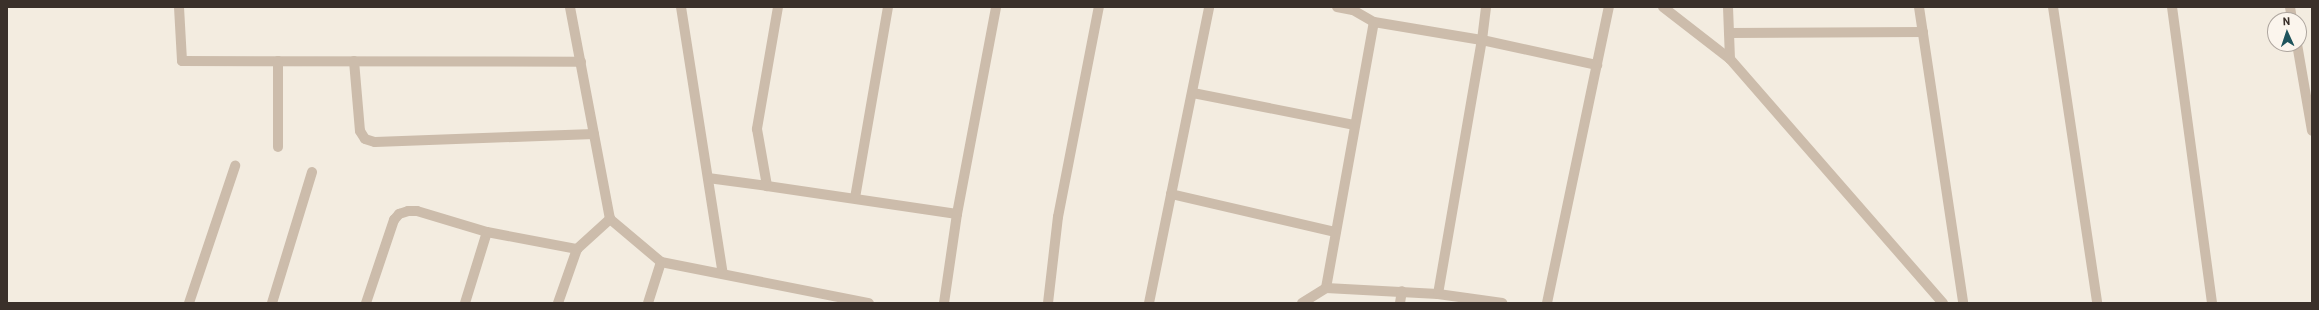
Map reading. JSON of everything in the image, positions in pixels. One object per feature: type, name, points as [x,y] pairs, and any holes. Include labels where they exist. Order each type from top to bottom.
[{"type":"street","points":[[179,7],[182,61],[581,62]]},
{"type":"street","points":[[570,7],[610,219],[661,262],[869,303]]},
{"type":"street","points":[[681,7],[723,274]]},
{"type":"street","points":[[767,186],[757,129],[778,7]]},
{"type":"street","points":[[854,198],[888,7]]},
{"type":"street","points":[[944,303],[957,214],[996,7]]},
{"type":"street","points":[[1048,303],[1058,217],[1099,7]]},
{"type":"street","points":[[1149,303],[1193,93],[1209,7]]},
{"type":"street","points":[[1337,7],[1354,9],[1374,22],[1482,40],[1597,65]]},
{"type":"street","points":[[1438,294],[1482,40],[1486,7]]},
{"type":"street","points":[[1547,303],[1609,7]]},
{"type":"street","points":[[1663,7],[1730,59],[1943,303]]},
{"type":"street","points":[[1728,7],[1730,59]]},
{"type":"street","points":[[1919,7],[1963,303]]},
{"type":"street","points":[[2054,7],[2097,303]]},
{"type":"street","points":[[2172,7],[2212,303]]},
{"type":"street","points":[[1326,288],[1374,22]]},
{"type":"street","points":[[1729,33],[1923,32]]},
{"type":"street","points":[[2298,52],[2312,131]]},
{"type":"street","points":[[278,61],[278,147]]},
{"type":"street","points":[[354,61],[360,131],[365,139],[375,142],[594,134]]},
{"type":"street","points":[[1193,93],[1355,125]]},
{"type":"street","points":[[189,303],[235,166]]},
{"type":"street","points":[[272,303],[312,172]]},
{"type":"street","points":[[708,178],[957,214]]},
{"type":"street","points":[[1171,194],[1336,232]]},
{"type":"street","points":[[366,303],[394,220],[399,214],[408,210],[487,232],[577,249]]},
{"type":"street","points":[[558,303],[577,249],[610,219]]},
{"type":"street","points":[[465,303],[487,232]]},
{"type":"street","points":[[648,303],[661,262]]},
{"type":"street","points":[[1302,303],[1326,288],[1438,294],[1498,303]]},
{"type":"street","points":[[1400,303],[1402,291]]}]
